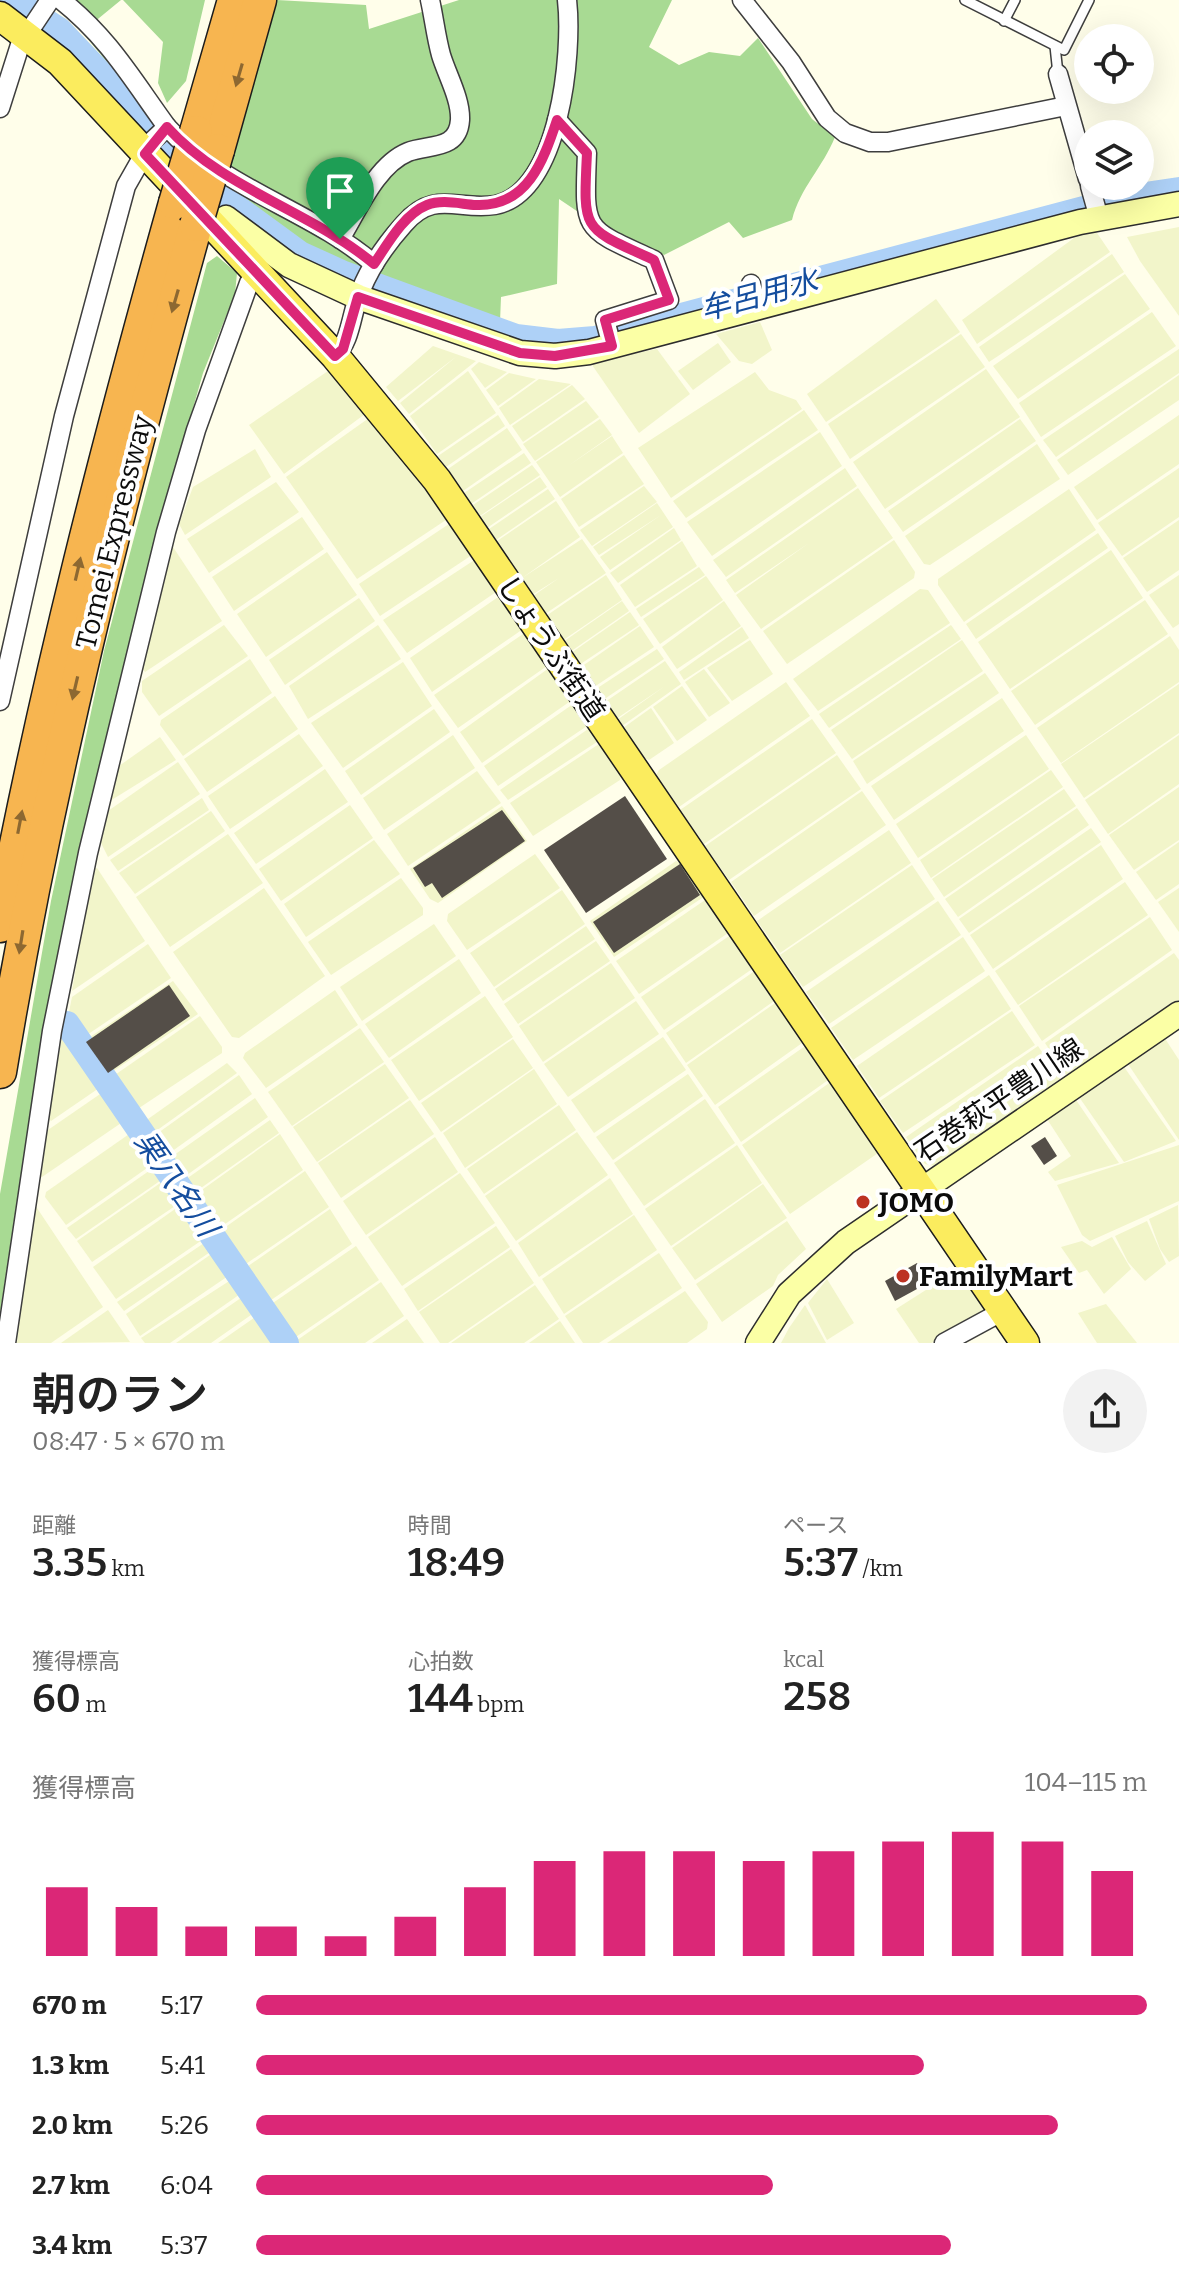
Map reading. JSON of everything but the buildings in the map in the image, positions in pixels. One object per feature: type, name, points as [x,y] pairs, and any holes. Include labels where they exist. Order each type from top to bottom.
[{"type":"highway","name":"Tomei Expressway","points":[[0,1072],[26,912],[74,693],[130,460],[195,218],[173,139],[234,0]]},
{"type":"highway","name":"Tomei Expressway","points":[[173,139],[260,0]]},
{"type":"highway","name":"Tomei Expressway","points":[[0,926],[23,802],[103,463],[195,218]]},
{"type":"main road","name":"しょうぶ街道","points":[[0,16],[29,28],[60,62],[173,139],[195,218],[257,272],[335,356],[437,480],[1025,1343]]},
{"type":"street","points":[[340,239],[387,168],[406,152],[443,146],[455,135],[460,120],[440,51],[430,0]]},
{"type":"street","points":[[335,356],[343,349],[359,294],[373,266],[406,221],[424,206],[439,202],[492,205],[509,201],[525,187],[544,159],[557,120],[568,45],[567,0]]},
{"type":"street","points":[[742,0],[791,62],[827,118],[845,133],[870,142],[888,142],[1066,106]]},
{"type":"street","points":[[0,108],[13,59],[29,28],[53,1],[86,19],[122,59],[173,139]]},
{"type":"street","points":[[1058,74],[1074,132]]},
{"type":"street","points":[[557,120],[587,153],[585,203],[588,223],[606,238],[654,260],[669,300],[605,320],[610,336]]},
{"type":"street","points":[[0,701],[88,320],[126,186],[177,138],[238,181],[340,239],[373,266]]},
{"type":"street","points":[[195,218],[226,218],[289,265],[359,294],[520,353],[555,356],[610,336],[1080,222],[1179,204]]},
{"type":"street","points":[[6,1343],[52,1031],[128,678],[196,430],[249,283],[257,272]]},
{"type":"street","name":"石巻萩平豊川線","points":[[758,1343],[781,1304],[817,1265],[920,1190],[1179,1014]]},
{"type":"street","points":[[944,1343],[1003,1311]]},
{"type":"lane","points":[[965,0],[1064,50],[1089,0]]},
{"type":"lane","points":[[1004,21],[1015,0]]},
{"type":"lane","points":[[1055,46],[1058,74]]},
{"type":"green space","points":[[60,0],[121,0],[93,23],[122,68],[125,84],[59,4]]},
{"type":"green space","points":[[123,0],[205,0],[186,81],[167,103],[158,83],[163,42]]},
{"type":"green space","points":[[277,0],[366,5],[369,29],[459,0],[672,0],[649,47],[679,65],[709,52],[740,56],[758,38],[812,119],[835,137],[800,198],[792,220],[743,238],[729,222],[664,255],[605,230],[559,199],[557,284],[501,297],[500,322],[352,268],[315,250],[250,208],[226,183]]},
{"type":"green space","points":[[1179,227],[1179,316],[1127,237]]},
{"type":"green space","points":[[1091,231],[1097,233],[1110,252],[977,344],[962,320],[1074,238]]},
{"type":"green space","points":[[1112,254],[1124,272],[989,362],[979,347]]},
{"type":"green space","points":[[217,256],[237,273],[235,294],[203,373],[145,577],[70,892],[27,1134],[0,1314],[0,1194],[51,901],[104,651],[207,263]]},
{"type":"green space","points":[[1125,274],[1150,309],[1018,399],[993,366]]},
{"type":"green space","points":[[936,299],[960,332],[826,422],[807,394]]},
{"type":"green space","points":[[1152,312],[1176,346],[1041,437],[1019,403]]},
{"type":"green space","points":[[760,322],[772,350],[752,364],[739,361],[716,334]]},
{"type":"green space","points":[[961,334],[985,367],[850,459],[828,424]]},
{"type":"green space","points":[[718,343],[731,362],[693,390],[678,371]]},
{"type":"green space","points":[[433,346],[476,361],[409,414],[400,403],[457,356],[398,401],[386,387]]},
{"type":"green space","points":[[657,349],[690,394],[639,433],[590,362]]},
{"type":"green space","points":[[1179,349],[1179,373],[1056,457],[1043,440]]},
{"type":"green space","points":[[479,362],[507,372],[485,388],[471,369]]},
{"type":"green space","points":[[986,369],[1020,417],[885,509],[853,462]]},
{"type":"green space","points":[[328,371],[365,414],[284,474],[249,425]]},
{"type":"green space","points":[[468,371],[496,413],[437,454],[410,416]]},
{"type":"green space","points":[[755,372],[769,390],[796,400],[802,409],[671,498],[638,448]]},
{"type":"green space","points":[[509,373],[536,379],[498,406],[486,390]]},
{"type":"green space","points":[[1179,375],[1179,400],[1068,475],[1057,460]]},
{"type":"green space","points":[[539,379],[571,384],[510,425],[499,408]]},
{"type":"green space","points":[[572,385],[585,399],[523,442],[512,426]]},
{"type":"green space","points":[[586,401],[599,417],[535,461],[523,444]]},
{"type":"green space","points":[[804,410],[818,430],[686,518],[673,501]]},
{"type":"green space","points":[[498,415],[505,426],[446,467],[438,456]]},
{"type":"green space","points":[[1179,415],[1179,464],[1097,520],[1074,487]]},
{"type":"green space","points":[[369,418],[449,518],[357,579],[286,477]]},
{"type":"green space","points":[[600,419],[612,435],[568,466],[612,436],[623,453],[560,497],[536,462]]},
{"type":"green space","points":[[1020,419],[1036,441],[903,532],[888,511]]},
{"type":"green space","points":[[507,428],[522,450],[463,491],[448,469]]},
{"type":"green space","points":[[820,432],[842,466],[712,556],[687,522]]},
{"type":"green space","points":[[1037,444],[1060,479],[930,565],[924,564],[905,536]]},
{"type":"green space","points":[[255,449],[271,477],[185,535],[179,524],[193,487]]},
{"type":"green space","points":[[524,453],[531,463],[471,504],[464,493]]},
{"type":"green space","points":[[624,455],[644,484],[579,527],[561,499]]},
{"type":"green space","points":[[532,465],[540,475],[480,516],[473,505]]},
{"type":"green space","points":[[845,468],[857,486],[726,577],[713,560]]},
{"type":"green space","points":[[1179,468],[1179,517],[1122,556],[1098,523]]},
{"type":"green space","points":[[540,477],[547,487],[487,528],[480,517]]},
{"type":"green space","points":[[276,482],[299,512],[209,573],[187,539]]},
{"type":"green space","points":[[644,486],[657,502],[592,546],[580,530]]},
{"type":"green space","points":[[858,488],[893,538],[761,629],[736,595],[809,543],[735,593],[726,580]]},
{"type":"green space","points":[[548,489],[555,499],[496,540],[489,529]]},
{"type":"green space","points":[[1069,489],[1096,530],[964,622],[938,585],[938,579]]},
{"type":"green space","points":[[556,501],[580,537],[522,578],[582,539],[606,573],[545,614],[533,596],[559,578],[532,595],[497,541]]},
{"type":"green space","points":[[657,503],[673,527],[610,570],[600,557],[661,515],[599,555],[593,547]]},
{"type":"green space","points":[[302,517],[324,549],[234,611],[212,577]]},
{"type":"green space","points":[[1179,520],[1179,570],[1147,592],[1123,558]]},
{"type":"green space","points":[[452,522],[472,555],[380,616],[359,584]]},
{"type":"green space","points":[[674,528],[681,540],[618,583],[610,573]]},
{"type":"green space","points":[[1098,533],[1108,548],[976,639],[966,624]]},
{"type":"green space","points":[[894,540],[915,572],[914,578],[787,664],[763,631]]},
{"type":"green space","points":[[682,541],[697,566],[635,607],[620,585]]},
{"type":"green space","points":[[173,547],[222,621],[145,672],[142,668]]},
{"type":"green space","points":[[1111,550],[1143,598],[1010,689],[978,642]]},
{"type":"green space","points":[[327,552],[357,595],[266,657],[237,614]]},
{"type":"green space","points":[[476,559],[496,592],[407,653],[383,620]]},
{"type":"green space","points":[[699,567],[705,575],[641,617],[636,609]]},
{"type":"green space","points":[[606,575],[622,600],[562,641],[546,616]]},
{"type":"green space","points":[[1179,575],[1179,624],[1173,628],[1149,595]]},
{"type":"green space","points":[[706,576],[723,600],[660,644],[643,619]]},
{"type":"green space","points":[[920,589],[928,590],[950,623],[818,711],[793,679]]},
{"type":"green space","points":[[501,595],[523,629],[432,692],[410,658]]},
{"type":"green space","points":[[359,598],[375,621],[285,685],[269,660]]},
{"type":"green space","points":[[1145,600],[1168,634],[1035,725],[1011,691]]},
{"type":"green space","points":[[622,601],[629,611],[570,652],[563,642]]},
{"type":"green space","points":[[724,601],[741,626],[677,669],[662,647]]},
{"type":"green space","points":[[630,612],[639,625],[579,665],[571,653]]},
{"type":"green space","points":[[224,625],[248,656],[159,716],[142,692],[142,681]]},
{"type":"green space","points":[[378,625],[401,659],[308,719],[289,686]]},
{"type":"green space","points":[[951,625],[961,639],[829,728],[819,714]]},
{"type":"green space","points":[[640,626],[654,647],[594,687],[581,667]]},
{"type":"green space","points":[[742,627],[749,638],[684,680],[679,672]]},
{"type":"green space","points":[[526,632],[547,666],[458,728],[434,695]]},
{"type":"green space","points":[[1170,636],[1179,650],[1179,682],[1061,763],[1037,728]]},
{"type":"green space","points":[[750,640],[773,674],[732,701],[707,668]]},
{"type":"green space","points":[[962,640],[983,671],[852,759],[831,730]]},
{"type":"green space","points":[[657,649],[664,659],[603,700],[596,689]]},
{"type":"green space","points":[[250,659],[272,693],[183,756],[160,725],[161,720]]},
{"type":"green space","points":[[665,661],[681,684],[622,726],[617,720],[665,686],[616,719],[605,702]]},
{"type":"green space","points":[[403,662],[432,706],[343,768],[311,723]]},
{"type":"green space","points":[[549,668],[572,700],[482,763],[460,732]]},
{"type":"green space","points":[[704,669],[730,703],[709,717],[685,682]]},
{"type":"green space","points":[[985,673],[999,693],[867,784],[853,761]]},
{"type":"green space","points":[[786,682],[810,716],[679,807],[656,775],[659,770]]},
{"type":"green space","points":[[1179,684],[1179,733],[1084,798],[1061,764]]},
{"type":"green space","points":[[682,686],[707,720],[677,741],[653,707]]},
{"type":"green space","points":[[275,696],[298,729],[207,792],[184,759]]},
{"type":"green space","points":[[1002,698],[1024,731],[894,820],[871,786]]},
{"type":"green space","points":[[576,702],[590,724],[498,786],[484,766]]},
{"type":"green space","points":[[651,708],[674,743],[649,760],[642,757],[623,728]]},
{"type":"green space","points":[[434,709],[450,732],[361,795],[345,771]]},
{"type":"green space","points":[[812,719],[836,753],[704,844],[680,810]]},
{"type":"green space","points":[[591,727],[600,740],[508,800],[500,790]]},
{"type":"green space","points":[[299,734],[323,766],[230,829],[208,796]]},
{"type":"green space","points":[[453,735],[475,768],[384,830],[363,798]]},
{"type":"green space","points":[[1026,735],[1049,769],[918,858],[896,824]]},
{"type":"green space","points":[[1179,735],[1179,784],[1108,834],[1085,800]]},
{"type":"green space","points":[[160,737],[176,760],[110,801],[119,766]]},
{"type":"green space","points":[[602,742],[621,773],[620,780],[533,836],[510,803]]},
{"type":"green space","points":[[837,755],[861,789],[729,880],[705,846]]},
{"type":"green space","points":[[178,762],[200,794],[108,857],[101,843],[108,811]]},
{"type":"green space","points":[[325,769],[348,802],[256,864],[234,833]]},
{"type":"green space","points":[[1051,770],[1063,787],[931,878],[920,860]]},
{"type":"green space","points":[[477,771],[501,803],[408,866],[387,834]]},
{"type":"green space","points":[[1179,787],[1179,840],[1134,870],[1109,835]]},
{"type":"green space","points":[[1064,789],[1076,806],[944,897],[932,879]]},
{"type":"green space","points":[[862,791],[886,825],[754,916],[731,882]]},
{"type":"green space","points":[[202,798],[209,810],[118,871],[110,860]]},
{"type":"green space","points":[[350,805],[373,838],[281,901],[259,869]]},
{"type":"green space","points":[[502,806],[527,841],[438,903],[430,899],[410,869]]},
{"type":"green space","points":[[1077,808],[1089,825],[958,917],[945,899]]},
{"type":"green space","points":[[211,811],[225,831],[135,894],[119,873]]},
{"type":"green space","points":[[1091,828],[1101,842],[969,933],[959,919]]},
{"type":"green space","points":[[889,830],[911,863],[780,953],[757,921]]},
{"type":"green space","points":[[228,834],[263,883],[170,947],[136,897]]},
{"type":"green space","points":[[374,840],[400,874],[306,937],[284,904]]},
{"type":"green space","points":[[1179,842],[1179,884],[1156,900],[1136,872]]},
{"type":"green space","points":[[1101,845],[1123,879],[993,969],[970,935]]},
{"type":"green space","points":[[535,854],[560,888],[467,950],[447,921],[448,914]]},
{"type":"green space","points":[[676,861],[684,864],[705,896],[614,957],[590,921]]},
{"type":"green space","points":[[912,865],[935,899],[803,987],[780,955]]},
{"type":"green space","points":[[97,868],[145,941],[72,991],[92,870]]},
{"type":"green space","points":[[401,878],[423,908],[423,915],[331,975],[308,942]]},
{"type":"green space","points":[[1125,882],[1148,915],[1018,1005],[995,971]]},
{"type":"green space","points":[[264,888],[325,976],[239,1038],[232,1037],[173,952]]},
{"type":"green space","points":[[1179,888],[1179,932],[1158,902]]},
{"type":"green space","points":[[562,890],[585,924],[494,987],[470,953]]},
{"type":"green space","points":[[708,898],[731,931],[639,994],[616,961]]},
{"type":"green space","points":[[938,901],[961,935],[829,1024],[806,992]]},
{"type":"green space","points":[[1150,917],[1172,950],[1042,1041],[1019,1006]]},
{"type":"green space","points":[[434,924],[456,956],[362,1021],[340,987]]},
{"type":"green space","points":[[586,926],[595,939],[503,1001],[495,989]]},
{"type":"green space","points":[[732,934],[755,967],[664,1030],[641,997]]},
{"type":"green space","points":[[963,937],[985,971],[853,1060],[831,1028]]},
{"type":"green space","points":[[596,941],[610,961],[518,1024],[504,1004]]},
{"type":"green space","points":[[148,944],[171,978],[81,1039],[68,1017],[72,997]]},
{"type":"green space","points":[[1174,953],[1179,960],[1179,1000],[1068,1078],[1045,1043]]},
{"type":"green space","points":[[459,959],[481,993],[389,1058],[365,1024]]},
{"type":"green space","points":[[611,963],[635,998],[543,1062],[519,1026]]},
{"type":"green space","points":[[756,970],[777,999],[686,1063],[666,1033]]},
{"type":"green space","points":[[989,975],[1011,1009],[879,1098],[857,1066]]},
{"type":"green space","points":[[173,981],[198,1014],[106,1076],[84,1041]]},
{"type":"green space","points":[[335,990],[358,1025],[266,1088],[243,1058],[245,1053]]},
{"type":"green space","points":[[485,996],[513,1037],[419,1101],[391,1060]]},
{"type":"green space","points":[[636,1001],[659,1034],[568,1097],[544,1064]]},
{"type":"green space","points":[[778,1001],[805,1041],[715,1105],[687,1065]]},
{"type":"green space","points":[[1012,1011],[1035,1045],[903,1133],[880,1101]]},
{"type":"green space","points":[[200,1016],[222,1047],[222,1053],[133,1112],[109,1079]]},
{"type":"green space","points":[[360,1028],[384,1062],[292,1126],[268,1092]]},
{"type":"green space","points":[[67,1029],[102,1086],[51,1121],[48,1118],[63,1031]]},
{"type":"green space","points":[[663,1037],[686,1070],[594,1133],[571,1100]]},
{"type":"green space","points":[[1164,1037],[1179,1060],[1179,1140],[1126,1061]]},
{"type":"green space","points":[[513,1039],[533,1068],[441,1132],[421,1103]]},
{"type":"green space","points":[[808,1044],[831,1078],[741,1142],[718,1107]]},
{"type":"green space","points":[[1038,1046],[1061,1080],[935,1166],[925,1164],[906,1137]]},
{"type":"green space","points":[[227,1063],[237,1073],[149,1136],[141,1124]]},
{"type":"green space","points":[[385,1064],[409,1098],[317,1162],[293,1127]]},
{"type":"green space","points":[[1122,1064],[1176,1141],[1124,1162],[1077,1094]]},
{"type":"green space","points":[[534,1069],[557,1104],[465,1168],[443,1133]]},
{"type":"green space","points":[[688,1074],[703,1096],[613,1160],[596,1137]]},
{"type":"green space","points":[[239,1075],[252,1094],[164,1157],[151,1138]]},
{"type":"green space","points":[[832,1081],[881,1151],[790,1214],[742,1145]]},
{"type":"green space","points":[[106,1090],[127,1119],[39,1179],[45,1132]]},
{"type":"green space","points":[[1074,1097],[1119,1163],[1055,1181],[1048,1172],[1071,1156],[1045,1116]]},
{"type":"green space","points":[[255,1098],[268,1117],[180,1180],[167,1160]]},
{"type":"green space","points":[[705,1099],[735,1143],[644,1206],[614,1163]]},
{"type":"green space","points":[[410,1100],[434,1134],[341,1198],[318,1163]]},
{"type":"green space","points":[[559,1105],[576,1130],[484,1194],[467,1169]]},
{"type":"green space","points":[[270,1120],[279,1133],[191,1195],[182,1182]]},
{"type":"green space","points":[[135,1130],[157,1161],[66,1225],[45,1197],[46,1192]]},
{"type":"green space","points":[[577,1132],[608,1175],[516,1241],[485,1196]]},
{"type":"green space","points":[[280,1134],[303,1170],[215,1231],[192,1197]]},
{"type":"green space","points":[[435,1137],[458,1172],[366,1235],[343,1201]]},
{"type":"green space","points":[[737,1145],[762,1183],[671,1246],[645,1209]]},
{"type":"green space","points":[[1179,1145],[1179,1201],[1090,1241],[1082,1235],[1057,1185]]},
{"type":"green space","points":[[159,1164],[167,1176],[76,1239],[67,1228]]},
{"type":"green space","points":[[305,1171],[329,1207],[240,1268],[217,1233]]},
{"type":"green space","points":[[460,1173],[495,1223],[402,1286],[368,1237]]},
{"type":"green space","points":[[169,1177],[184,1200],[92,1262],[77,1241]]},
{"type":"green space","points":[[610,1178],[633,1214],[539,1277],[518,1243]]},
{"type":"green space","points":[[763,1184],[787,1218],[695,1280],[672,1248]]},
{"type":"green space","points":[[185,1202],[208,1236],[116,1299],[93,1267]]},
{"type":"green space","points":[[35,1205],[103,1307],[51,1343],[17,1343],[31,1206]]},
{"type":"green space","points":[[1178,1205],[1179,1256],[1169,1262],[1160,1249],[1149,1219]]},
{"type":"green space","points":[[330,1209],[352,1244],[264,1305],[241,1271]]},
{"type":"green space","points":[[634,1215],[657,1250],[564,1314],[542,1279]]},
{"type":"green space","points":[[787,1221],[806,1249],[778,1275],[773,1286],[722,1322],[696,1284]]},
{"type":"green space","points":[[1147,1221],[1166,1264],[1145,1281],[1128,1262],[1115,1236]]},
{"type":"green space","points":[[496,1226],[510,1247],[418,1311],[404,1289]]},
{"type":"green space","points":[[1112,1237],[1131,1269],[1104,1294],[1087,1270],[1079,1273],[1061,1247],[1082,1241],[1092,1247]]},
{"type":"green space","points":[[210,1239],[216,1248],[124,1311],[117,1302]]},
{"type":"green space","points":[[356,1246],[379,1280],[290,1341],[267,1307]]},
{"type":"green space","points":[[511,1249],[534,1283],[448,1343],[440,1343],[419,1312]]},
{"type":"green space","points":[[217,1250],[234,1272],[140,1336],[126,1314]]},
{"type":"green space","points":[[659,1253],[682,1288],[599,1343],[583,1343],[565,1316]]},
{"type":"green space","points":[[962,1267],[989,1313],[931,1343],[919,1343],[896,1309]]},
{"type":"green space","points":[[237,1276],[246,1290],[170,1343],[145,1343],[141,1338]]},
{"type":"green space","points":[[827,1279],[854,1323],[827,1340],[808,1303]]},
{"type":"green space","points":[[381,1282],[404,1316],[365,1343],[293,1343]]},
{"type":"green space","points":[[535,1285],[559,1319],[524,1343],[451,1343]]},
{"type":"green space","points":[[685,1291],[708,1322],[707,1329],[687,1343],[607,1343]]},
{"type":"green space","points":[[248,1293],[258,1310],[211,1343],[176,1343]]},
{"type":"green space","points":[[1106,1304],[1137,1343],[1097,1343],[1078,1313]]},
{"type":"green space","points":[[805,1305],[826,1343],[781,1343],[789,1328]]},
{"type":"green space","points":[[108,1310],[130,1342],[61,1343]]},
{"type":"green space","points":[[261,1313],[283,1343],[218,1343]]},
{"type":"green space","points":[[407,1319],[424,1343],[372,1343]]},
{"type":"green space","points":[[560,1321],[575,1343],[529,1343]]},
{"type":"waterway","name":"牟呂用水","points":[[12,0],[59,30],[170,147],[233,205],[300,254],[344,274],[516,337],[558,342],[595,339],[1125,198],[1179,190]]},
{"type":"waterway","name":"栗八名川","points":[[67,1024],[286,1343]]},
{"type":"place","name":"JOMO","points":[[863,1202]]},
{"type":"place","name":"FamilyMart","points":[[903,1276]]},
{"type":"route","points":[[557,120],[587,153],[585,203],[588,223],[606,238],[654,260],[669,300],[605,320],[612,346],[589,352],[538,357],[497,346],[358,297],[343,349],[335,356],[145,154],[151,142],[167,127],[177,138],[238,181],[340,239],[374,264],[406,221],[424,206],[439,202],[492,205],[509,201],[525,187],[544,159],[557,120]]}]
